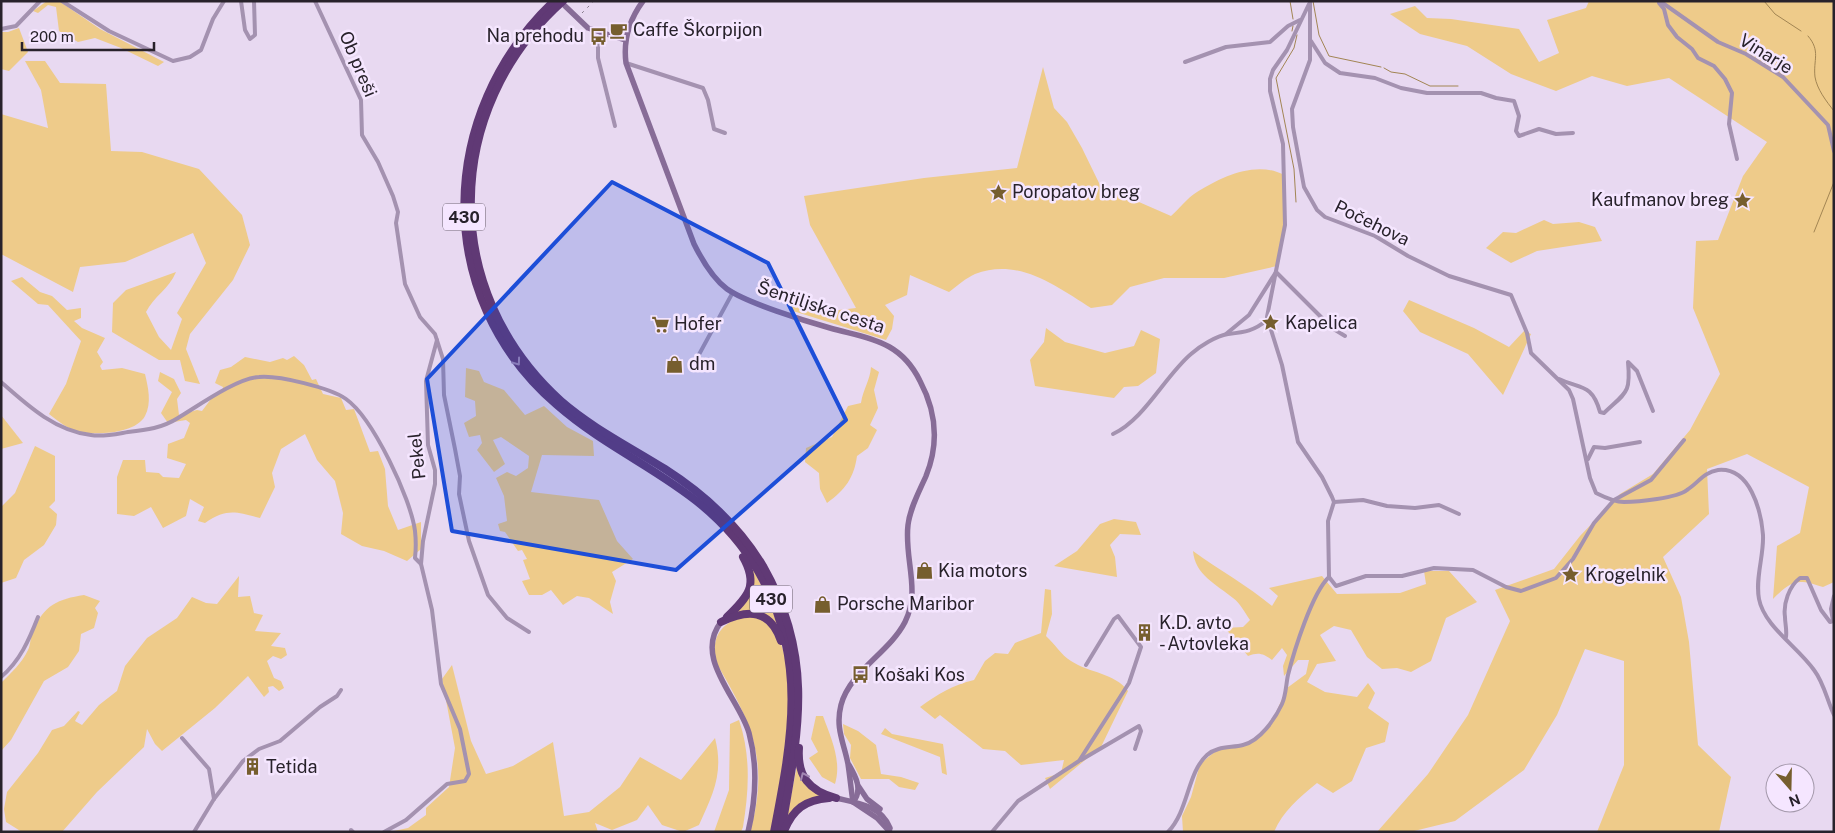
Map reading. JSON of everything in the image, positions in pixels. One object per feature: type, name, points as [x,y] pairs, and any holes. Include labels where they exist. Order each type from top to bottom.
[{"type":"highway","name":"430","points":[[554,1],[528,28],[511,50],[488,91],[470,147],[464,188],[464,219],[471,264],[480,295],[505,345],[538,388],[578,422],[683,489],[729,531],[757,569],[781,624],[791,676],[791,737],[774,832]]},
{"type":"highway","name":"430","points":[[564,3],[539,24],[520,47],[502,75],[485,114],[474,159],[471,188],[472,226],[476,256],[486,292],[498,319],[511,341],[542,382],[576,413],[666,469],[709,501],[738,531],[755,554],[772,584],[791,637],[798,669],[798,736],[782,832]]},
{"type":"highway","points":[[721,622],[740,606],[748,592],[751,580],[749,568],[729,531]]},
{"type":"highway","points":[[721,622],[742,613],[758,614],[767,619],[778,632],[791,676]]},
{"type":"highway","points":[[798,736],[799,763],[805,781],[816,791],[836,798]]},
{"type":"highway","points":[[782,832],[793,813],[803,804],[815,800],[836,798]]},
{"type":"street","points":[[1,29],[16,26],[30,9],[40,1]]},
{"type":"street","points":[[62,1],[109,31],[173,61],[190,57],[201,50],[213,19],[224,1]]},
{"type":"street","points":[[241,1],[245,30],[250,39],[255,35],[254,1]]},
{"type":"street","name":"Ob preši","points":[[315,1],[361,100],[362,135],[378,162],[398,212],[396,223],[404,284],[420,317],[432,328],[437,340]]},
{"type":"street","name":"Šentiljska cesta","points":[[643,1],[631,20],[625,40],[626,63],[694,244],[706,266],[722,284],[733,292],[829,328],[889,345],[906,360],[917,374],[931,410],[934,428],[932,456],[908,525],[913,586],[910,612],[896,635],[844,695],[838,724],[848,762],[853,802]]},
{"type":"street","points":[[1659,1],[1664,9],[1668,24],[1677,37],[1702,62],[1714,66],[1725,78],[1732,93],[1729,124],[1737,160]]},
{"type":"street","name":"Vinarje","points":[[1659,1],[1718,42],[1746,54],[1783,77],[1828,125],[1834,151]]},
{"type":"street","points":[[1310,2],[1287,50],[1272,70],[1270,79],[1270,90],[1283,144],[1285,225],[1267,320],[1282,365],[1298,442],[1322,477],[1334,502],[1328,521],[1329,577],[1336,586],[1341,586],[1366,576],[1402,576],[1434,568],[1473,570],[1506,587],[1521,591],[1556,578],[1573,559],[1594,523],[1614,500],[1651,480],[1684,440]]},
{"type":"street","points":[[1310,2],[1310,39],[1326,63],[1340,73],[1375,78],[1401,88],[1427,93],[1482,93],[1514,101],[1519,116],[1516,131],[1519,136],[1539,129],[1556,134],[1572,134]]},
{"type":"street","points":[[564,3],[588,28],[601,34],[625,40]]},
{"type":"street","points":[[1185,62],[1226,47],[1270,42],[1288,26],[1300,20]]},
{"type":"street","points":[[601,34],[598,58],[615,126]]},
{"type":"street","name":"Počehova","points":[[1310,39],[1310,60],[1292,109],[1294,136],[1304,187],[1317,210],[1325,217],[1375,236],[1408,256],[1449,276],[1511,295],[1527,333],[1531,353],[1569,390],[1573,399],[1594,491],[1614,500]]},
{"type":"street","points":[[626,63],[703,88],[707,94],[714,129],[725,134]]},
{"type":"street","points":[[1113,434],[1123,429],[1161,390],[1177,368],[1192,354],[1226,334],[1249,315],[1276,272]]},
{"type":"street","points":[[1276,272],[1332,328],[1345,336]]},
{"type":"street","name":"Šentiljska cesta","points":[[696,360],[733,292]]},
{"type":"street","points":[[1226,334],[1249,332],[1258,328],[1267,320]]},
{"type":"street","name":"Pekel","points":[[384,832],[406,820],[447,784],[465,781],[469,774],[460,729],[441,684],[432,610],[421,564],[423,541],[435,484],[435,470],[428,445],[426,381],[437,340]]},
{"type":"street","name":"Pekel","points":[[437,340],[443,359],[444,395],[460,476],[459,494],[469,541],[488,595],[507,618],[529,632]]},
{"type":"street","name":"Počehova","points":[[1554,376],[1562,381],[1579,384],[1592,394],[1600,413],[1604,413],[1627,392],[1630,384],[1628,362],[1637,371],[1653,411]]},
{"type":"street","points":[[1,382],[26,404],[60,426],[83,434],[101,436],[151,430],[164,426],[225,390],[257,377],[304,384],[346,398],[372,428],[407,501],[415,530],[415,558],[421,564]]},
{"type":"street","points":[[1588,459],[1594,447],[1610,447],[1640,442]]},
{"type":"street","points":[[1614,500],[1624,502],[1686,492],[1704,475],[1717,470],[1732,472],[1745,480],[1753,497],[1763,534],[1758,590],[1760,603],[1769,620],[1816,672],[1834,715]]},
{"type":"street","points":[[1334,502],[1363,500],[1387,506],[1415,508],[1439,505],[1458,514]]},
{"type":"street","points":[[1168,832],[1182,812],[1199,764],[1208,753],[1216,749],[1246,745],[1258,737],[1282,704],[1288,675],[1308,616],[1319,589],[1329,577]]},
{"type":"street","points":[[1786,637],[1785,607],[1789,592],[1795,581],[1800,578],[1807,578],[1813,595],[1830,622],[1833,621],[1831,609],[1834,596]]},
{"type":"street","points":[[1079,761],[1129,683],[1141,653],[1140,646],[1118,616],[1114,619],[1086,665]]},
{"type":"street","points":[[1,678],[17,660],[29,640],[38,617]]},
{"type":"street","points":[[721,622],[713,637],[711,653],[717,670],[745,722],[754,762],[754,797],[748,832]]},
{"type":"street","points":[[194,832],[214,799],[243,760],[259,748],[280,741],[320,707],[337,696],[341,690]]},
{"type":"street","points":[[992,832],[1018,801],[1079,761],[1139,726],[1142,730],[1135,749]]},
{"type":"street","points":[[182,738],[207,765],[214,799]]},
{"type":"street","name":"Šentiljska cesta","points":[[848,762],[859,787],[867,799],[882,811],[885,820]]},
{"type":"street","points":[[853,802],[858,794],[859,787]]},
{"type":"street","points":[[836,798],[871,808],[885,820],[890,832]]},
{"type":"street","points":[[853,802],[878,818],[890,832]]},
{"type":"highlighted area","points":[[612,182],[768,263],[846,420],[676,570],[452,531],[427,379]]},
{"type":"shaded area","points":[[47,1],[59,1],[100,29],[164,62],[158,66],[95,38],[78,42],[59,31],[56,7],[48,5],[38,13],[33,11]]},
{"type":"shaded area","points":[[1589,1],[1834,1],[1834,582],[1823,587],[1796,582],[1773,599],[1777,546],[1800,533],[1809,487],[1747,454],[1707,469],[1709,514],[1663,557],[1681,597],[1689,642],[1698,745],[1731,777],[1719,832],[1597,832],[1624,765],[1624,661],[1585,649],[1557,715],[1524,770],[1455,821],[1410,832],[1377,832],[1428,774],[1468,715],[1510,621],[1495,590],[1554,569],[1580,536],[1620,494],[1653,474],[1690,430],[1720,374],[1693,308],[1696,241],[1718,240],[1743,176],[1767,142],[1669,78],[1627,86],[1592,76],[1556,91],[1511,74],[1467,46],[1420,34],[1390,14],[1415,6],[1427,18],[1451,19],[1519,29],[1539,62],[1559,53],[1547,20],[1586,8]]},
{"type":"shaded area","points":[[19,28],[28,52],[9,71],[1,69],[1,32],[8,32]]},
{"type":"shaded area","points":[[25,61],[45,61],[60,83],[106,84],[111,151],[142,152],[199,169],[242,215],[250,245],[233,280],[190,334],[186,349],[200,384],[185,381],[180,360],[159,360],[112,332],[113,303],[126,290],[176,272],[146,312],[159,337],[171,350],[182,319],[177,313],[206,263],[193,233],[125,262],[80,267],[73,292],[1,254],[1,114],[48,128],[41,90]]},
{"type":"shaded area","points":[[1043,67],[1054,108],[1067,122],[1100,185],[1171,216],[1193,194],[1206,186],[1239,172],[1262,169],[1284,175],[1285,224],[1277,266],[1224,278],[1164,278],[1130,287],[1112,305],[1091,308],[1050,283],[1021,271],[1006,269],[975,274],[949,292],[910,275],[907,295],[885,305],[894,316],[892,329],[886,340],[793,311],[787,303],[822,302],[830,311],[856,308],[810,225],[804,196],[924,178],[1017,168]]},
{"type":"shaded area","points":[[1544,220],[1553,224],[1579,222],[1595,227],[1602,241],[1537,251],[1511,263],[1486,248],[1503,232],[1516,233]]},
{"type":"shaded area","points":[[22,277],[40,292],[52,296],[67,310],[81,308],[81,318],[74,321],[82,328],[105,338],[97,352],[103,362],[100,366],[102,370],[122,368],[145,374],[149,395],[148,406],[145,416],[140,422],[125,430],[87,433],[64,425],[49,414],[66,384],[81,341],[48,305],[38,304],[11,281]]},
{"type":"shaded area","points":[[1409,300],[1474,328],[1509,347],[1524,331],[1531,334],[1503,395],[1468,354],[1420,332],[1403,311]]},
{"type":"shaded area","points":[[1046,328],[1065,342],[1105,353],[1134,346],[1141,330],[1160,339],[1156,373],[1138,386],[1124,387],[1114,398],[1035,386],[1030,360],[1044,342]]},
{"type":"shaded area","points":[[294,356],[304,365],[312,380],[316,379],[323,394],[341,398],[346,410],[354,409],[370,452],[378,451],[385,469],[388,506],[398,530],[421,522],[421,549],[407,561],[384,551],[362,546],[341,534],[343,513],[335,481],[317,460],[305,434],[281,449],[272,473],[275,487],[260,518],[244,514],[226,513],[205,523],[198,521],[204,507],[190,499],[186,516],[163,528],[151,507],[134,516],[117,514],[117,477],[123,460],[145,460],[146,472],[159,473],[163,477],[179,478],[186,464],[167,458],[168,444],[184,438],[190,423],[186,420],[168,423],[161,413],[172,392],[158,381],[160,372],[174,379],[181,393],[177,399],[179,415],[197,410],[202,411],[214,395],[222,392],[223,387],[215,383],[220,370],[231,367],[245,357],[270,362],[283,358],[287,360]]},
{"type":"shaded area","points":[[871,367],[879,372],[874,390],[878,408],[870,425],[877,430],[868,448],[857,456],[854,471],[848,483],[827,503],[820,489],[819,473],[805,462],[806,448],[832,437],[848,406],[861,403]]},
{"type":"shaded area","points":[[466,368],[479,371],[484,382],[504,390],[525,415],[544,406],[567,427],[593,441],[594,456],[542,455],[531,492],[599,500],[617,541],[633,559],[612,572],[616,581],[610,602],[613,614],[589,598],[577,596],[563,605],[551,590],[542,595],[529,595],[522,581],[530,579],[523,560],[527,559],[522,550],[518,551],[505,532],[500,531],[498,524],[507,521],[504,496],[496,478],[507,472],[516,476],[528,468],[529,456],[501,437],[493,440],[505,464],[494,472],[477,450],[482,443],[480,435],[469,437],[464,423],[476,416],[475,401],[465,397]]},
{"type":"shaded area","points":[[1,415],[23,443],[1,449]]},
{"type":"shaded area","points":[[35,446],[55,456],[55,501],[49,507],[57,514],[56,525],[44,545],[24,560],[16,578],[1,583],[1,507],[15,493]]},
{"type":"shaded area","points":[[1114,519],[1136,522],[1141,535],[1120,534],[1110,545],[1115,557],[1117,577],[1054,566],[1077,551],[1100,524]]},
{"type":"shaded area","points":[[1193,551],[1272,606],[1278,596],[1269,588],[1322,576],[1337,594],[1400,593],[1426,584],[1424,571],[1449,571],[1477,602],[1446,618],[1431,661],[1411,672],[1397,668],[1382,669],[1367,657],[1351,630],[1334,626],[1320,635],[1336,661],[1317,664],[1307,682],[1325,692],[1357,697],[1368,683],[1375,693],[1368,708],[1389,723],[1385,742],[1366,748],[1352,781],[1333,793],[1317,783],[1287,811],[1274,832],[1183,832],[1182,816],[1191,797],[1200,764],[1217,750],[1246,746],[1259,738],[1273,719],[1287,688],[1306,674],[1309,660],[1298,660],[1284,676],[1283,666],[1287,655],[1282,648],[1272,660],[1260,654],[1248,656],[1225,628],[1243,627],[1250,620],[1236,600],[1202,573]]},
{"type":"shaded area","points":[[753,569],[768,599],[779,629],[768,618],[733,615],[744,604]]},
{"type":"shaded area","points":[[239,576],[238,597],[250,596],[254,613],[263,615],[255,631],[281,633],[271,646],[285,648],[287,655],[281,659],[273,656],[267,661],[274,678],[281,681],[284,688],[279,691],[273,686],[268,687],[269,692],[264,697],[248,676],[215,708],[162,751],[155,744],[147,729],[144,747],[97,792],[62,832],[22,832],[6,822],[4,809],[7,792],[38,753],[52,730],[64,726],[78,711],[80,712],[75,721],[82,725],[99,705],[117,691],[125,666],[147,638],[177,618],[192,597],[206,603],[217,604]]},
{"type":"shaded area","points":[[1045,589],[1051,590],[1052,614],[1046,636],[1071,661],[1116,680],[1128,691],[1101,747],[1050,789],[1045,778],[1061,773],[1064,760],[1021,765],[1005,751],[983,749],[940,715],[935,719],[920,707],[959,684],[974,680],[985,661],[995,653],[1008,654],[1015,643],[1041,633]]},
{"type":"shaded area","points":[[84,595],[100,601],[95,608],[98,613],[94,628],[81,634],[79,651],[68,667],[44,681],[11,740],[1,751],[1,683],[26,655],[37,622],[47,609],[59,601]]},
{"type":"shaded area","points":[[744,615],[766,620],[778,636],[785,658],[788,681],[788,707],[783,761],[771,832],[750,832],[756,807],[758,763],[748,725],[717,664],[715,655],[716,639],[719,633],[729,623]]},
{"type":"shaded area","points":[[452,665],[471,741],[486,774],[513,766],[553,742],[564,816],[589,812],[620,787],[640,757],[681,780],[715,738],[718,773],[713,793],[699,825],[683,832],[662,825],[648,805],[637,820],[612,830],[595,823],[598,832],[389,832],[408,828],[426,815],[426,808],[449,787],[455,748],[442,679]]},
{"type":"shaded area","points":[[816,716],[823,716],[835,750],[837,775],[835,784],[822,777],[809,758],[818,752],[811,739]]},
{"type":"shaded area","points":[[739,720],[746,747],[748,773],[743,827],[741,832],[714,832],[729,790],[730,724]]},
{"type":"shaded area","points":[[843,724],[858,731],[876,745],[881,774],[901,777],[919,783],[915,790],[899,787],[889,779],[861,779],[850,758],[851,745],[844,734]]},
{"type":"shaded area","points":[[885,728],[892,734],[943,744],[947,775],[942,773],[940,757],[881,734]]},
{"type":"shaded area","points":[[797,765],[822,795],[800,803],[787,817]]},
{"type":"waterway","points":[[1290,1],[1293,19]]},
{"type":"waterway","points":[[1313,1],[1319,35],[1329,56],[1381,67]]},
{"type":"waterway","points":[[1764,1],[1775,14],[1801,31]]},
{"type":"waterway","points":[[1292,31],[1293,26]]},
{"type":"waterway","points":[[1296,202],[1294,169],[1276,78],[1294,48],[1297,35]]},
{"type":"waterway","points":[[1808,36],[1812,41],[1816,56],[1816,81],[1822,95],[1834,111]]},
{"type":"waterway","points":[[1384,68],[1391,72],[1405,74],[1430,86],[1458,86]]},
{"type":"waterway","points":[[1814,232],[1834,182]]},
{"type":"railway","points":[[582,13],[594,1]]},
{"type":"place","name":"Caffe Škorpijon","points":[[619,30]]},
{"type":"place","name":"Na prehodu","points":[[598,36]]},
{"type":"place","name":"Poropatov breg","points":[[998,192]]},
{"type":"place","name":"Kaufmanov breg","points":[[1743,200]]},
{"type":"place","name":"Kapelica","points":[[1271,323]]},
{"type":"place","name":"Hofer","points":[[660,324]]},
{"type":"place","name":"dm","points":[[675,364]]},
{"type":"place","name":"Kia motors","points":[[924,571]]},
{"type":"place","name":"Krogelnik","points":[[1571,575]]},
{"type":"place","name":"Porsche Maribor","points":[[823,604]]},
{"type":"place","name":"K.D. avto - Avtovleka","points":[[1145,633]]},
{"type":"place","name":"Košaki Kos","points":[[860,675]]},
{"type":"place","name":"Tetida","points":[[252,767]]}]
